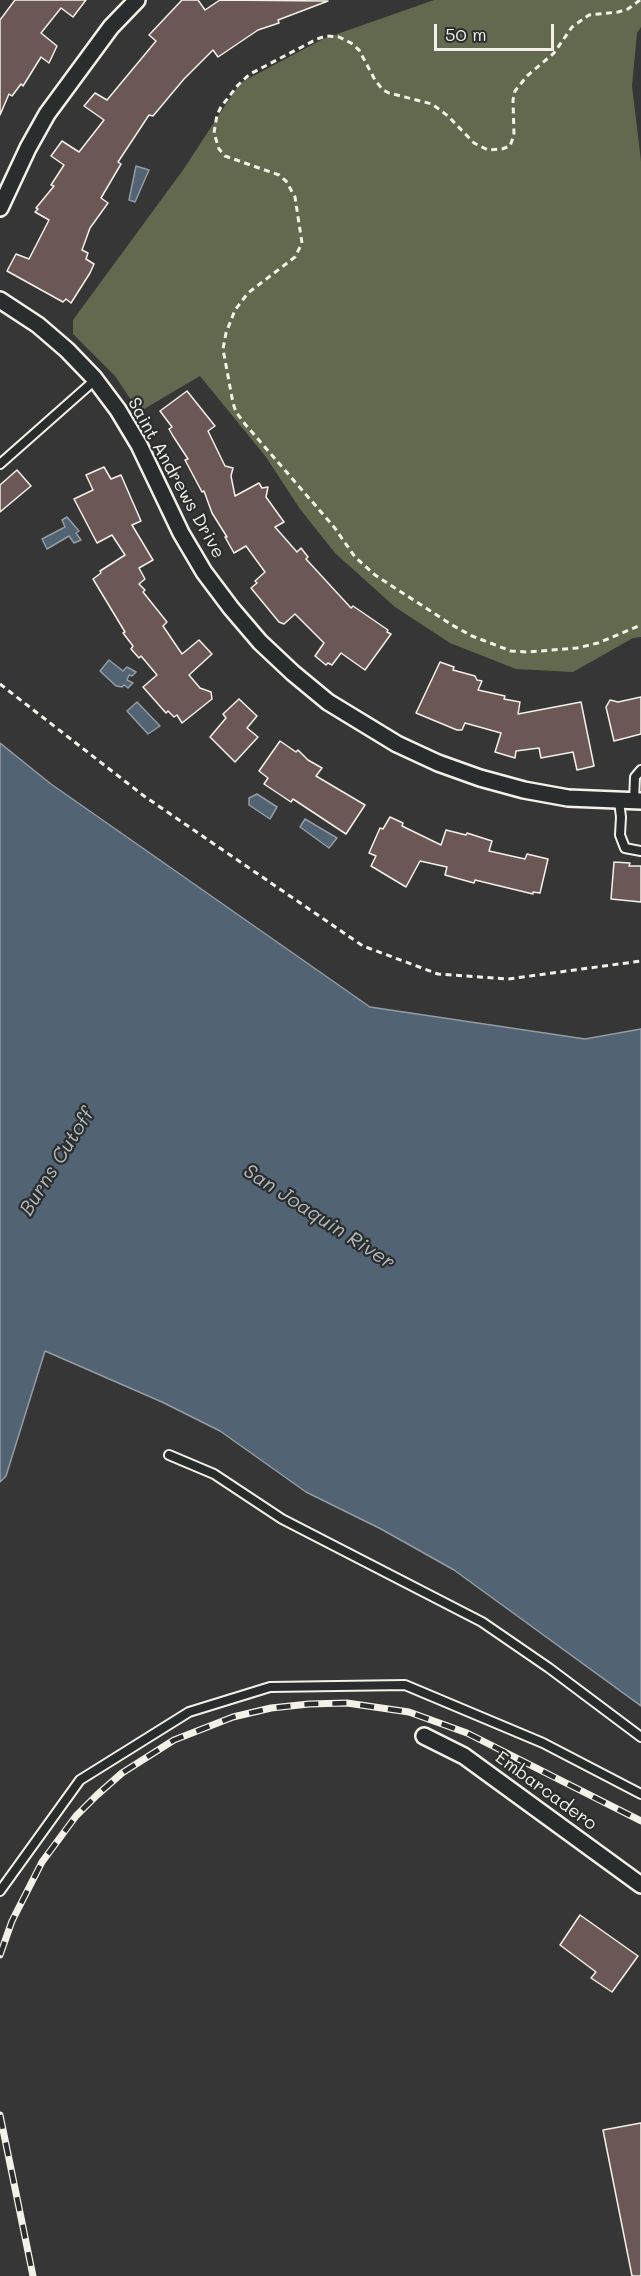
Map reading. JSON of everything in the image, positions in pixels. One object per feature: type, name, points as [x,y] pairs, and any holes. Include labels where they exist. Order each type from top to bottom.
[{"type":"street","points":[[0,208],[27,148],[47,114],[111,27],[137,0]]},
{"type":"street","name":"Saint Andrews Drive","points":[[0,300],[38,325],[67,350],[95,380],[118,410],[136,440],[181,533],[211,581],[260,642],[328,702],[397,744],[438,763],[480,778],[524,790],[568,798],[631,801]]},
{"type":"street","name":"Embarcadero","points":[[424,1736],[464,1756],[641,1885]]},
{"type":"lane","points":[[0,464],[95,380]]},
{"type":"lane","points":[[641,770],[635,777],[631,801],[621,817],[620,835],[625,848],[641,851]]},
{"type":"lane","points":[[169,1455],[214,1474],[282,1520],[482,1622],[549,1668],[641,1737]]},
{"type":"lane","points":[[0,1891],[80,1780],[189,1712],[270,1687],[405,1685],[543,1743],[641,1794]]},
{"type":"path","points":[[640,0],[628,9],[618,12],[589,15],[572,27],[554,53],[527,76],[515,92],[514,135],[510,146],[502,149],[488,150],[474,143],[448,116],[432,104],[383,90],[359,50],[339,37],[326,36],[250,74],[233,90],[221,107],[214,133],[219,149],[225,156],[279,175],[286,181],[296,197],[302,243],[295,257],[248,293],[235,310],[225,333],[223,349],[233,403],[236,412],[245,424],[334,527],[355,557],[375,574],[452,625],[472,636],[511,651],[577,648],[598,643],[641,625]]},
{"type":"path","points":[[0,684],[144,796],[363,946],[438,974],[508,979],[641,961]]},
{"type":"green space","points":[[434,0],[641,0],[641,27],[637,33],[632,86],[641,161],[641,637],[633,638],[573,672],[516,669],[450,643],[395,607],[335,553],[300,509],[266,457],[200,376],[139,412],[115,376],[73,334],[73,320],[183,170],[240,83],[323,39]]},
{"type":"water","points":[[136,166],[149,170],[135,202],[129,200]]},
{"type":"water","points":[[67,517],[79,531],[76,533],[81,540],[74,543],[69,536],[47,549],[42,539],[65,527],[62,520]]},
{"type":"water","points":[[109,660],[123,671],[127,667],[136,672],[132,676],[129,675],[127,680],[133,683],[128,688],[124,685],[116,686],[100,671]]},
{"type":"water","points":[[137,702],[160,726],[148,734],[127,711]]},
{"type":"water","points":[[0,743],[51,784],[370,1007],[585,1039],[641,1029],[641,1706],[454,1570],[381,1529],[306,1492],[220,1431],[162,1402],[45,1351],[6,1476],[0,1482]]},
{"type":"water","points":[[257,794],[277,807],[270,819],[249,805],[249,798]]},
{"type":"water","points":[[305,819],[337,838],[329,848],[300,827]]},
{"type":"building","points":[[15,0],[86,0],[73,17],[61,8],[41,33],[57,46],[49,63],[41,57],[23,86],[21,84],[12,96],[9,94],[0,115],[0,20]]},
{"type":"building","points":[[182,0],[198,0],[205,10],[220,0],[328,1],[258,30],[218,57],[213,50],[184,79],[153,116],[149,115],[118,162],[121,164],[101,198],[108,203],[90,228],[82,250],[88,253],[86,259],[94,264],[90,273],[71,303],[66,299],[63,302],[7,271],[16,254],[29,259],[49,220],[35,212],[54,186],[51,185],[64,165],[51,156],[62,141],[79,152],[104,120],[84,106],[95,93],[107,100],[156,41],[149,35]]},
{"type":"building","points":[[187,391],[215,426],[208,431],[225,466],[233,468],[231,476],[235,496],[259,483],[262,488],[268,487],[266,497],[284,522],[275,527],[297,552],[301,548],[308,557],[306,559],[351,608],[353,606],[391,634],[365,670],[341,653],[332,665],[328,663],[326,665],[315,656],[324,643],[295,614],[284,624],[279,622],[251,588],[265,572],[246,546],[234,553],[212,513],[204,491],[202,492],[185,460],[188,459],[169,429],[172,427],[160,411]]},
{"type":"building","points":[[104,467],[111,479],[121,475],[141,521],[132,525],[153,560],[139,568],[145,579],[139,584],[145,590],[143,592],[167,622],[163,626],[182,654],[199,640],[212,654],[189,675],[200,688],[211,692],[212,699],[182,723],[177,715],[174,717],[168,711],[166,713],[143,687],[157,675],[141,656],[139,658],[131,649],[133,646],[123,633],[125,632],[93,579],[101,573],[100,571],[125,555],[112,535],[97,543],[74,499],[93,490],[86,475]]},
{"type":"building","points":[[17,470],[31,486],[0,512],[0,485]]},
{"type":"building","points":[[440,662],[454,667],[453,670],[475,676],[477,680],[482,681],[478,690],[520,702],[518,714],[581,702],[594,766],[577,770],[573,752],[541,758],[539,748],[516,751],[515,758],[495,752],[501,733],[465,723],[462,730],[457,730],[416,713]]},
{"type":"building","points":[[641,697],[641,734],[614,741],[606,707],[610,700],[618,702]]},
{"type":"building","points":[[239,699],[257,716],[247,728],[258,737],[235,762],[210,737],[226,718],[223,714]]},
{"type":"building","points":[[280,741],[296,752],[298,750],[308,760],[322,768],[316,776],[365,805],[346,834],[293,799],[291,802],[264,784],[268,778],[259,771]]},
{"type":"building","points":[[390,817],[403,823],[402,826],[441,845],[446,830],[466,835],[467,833],[492,841],[489,851],[525,859],[527,854],[548,859],[540,893],[533,892],[533,894],[475,880],[474,883],[445,875],[447,867],[420,861],[406,887],[371,866],[376,856],[369,853],[380,828],[383,829]]},
{"type":"building","points":[[614,862],[641,866],[641,902],[611,899]]},
{"type":"building","points":[[580,1915],[638,1956],[612,1992],[591,1978],[596,1972],[560,1945]]},
{"type":"building","points":[[641,2123],[641,2276],[632,2276],[603,2130]]},
{"type":"railway","points":[[0,1955],[12,1921],[42,1862],[76,1816],[97,1795],[122,1773],[174,1740],[233,1717],[271,1708],[347,1703],[409,1712],[467,1733],[641,1821]]},
{"type":"railway","points":[[0,2115],[33,2276]]},
{"type":"water label","name":"Burns Cutoff","points":[[57,1162]]},
{"type":"water label","name":"San Joaquin River","points":[[319,1217]]}]
